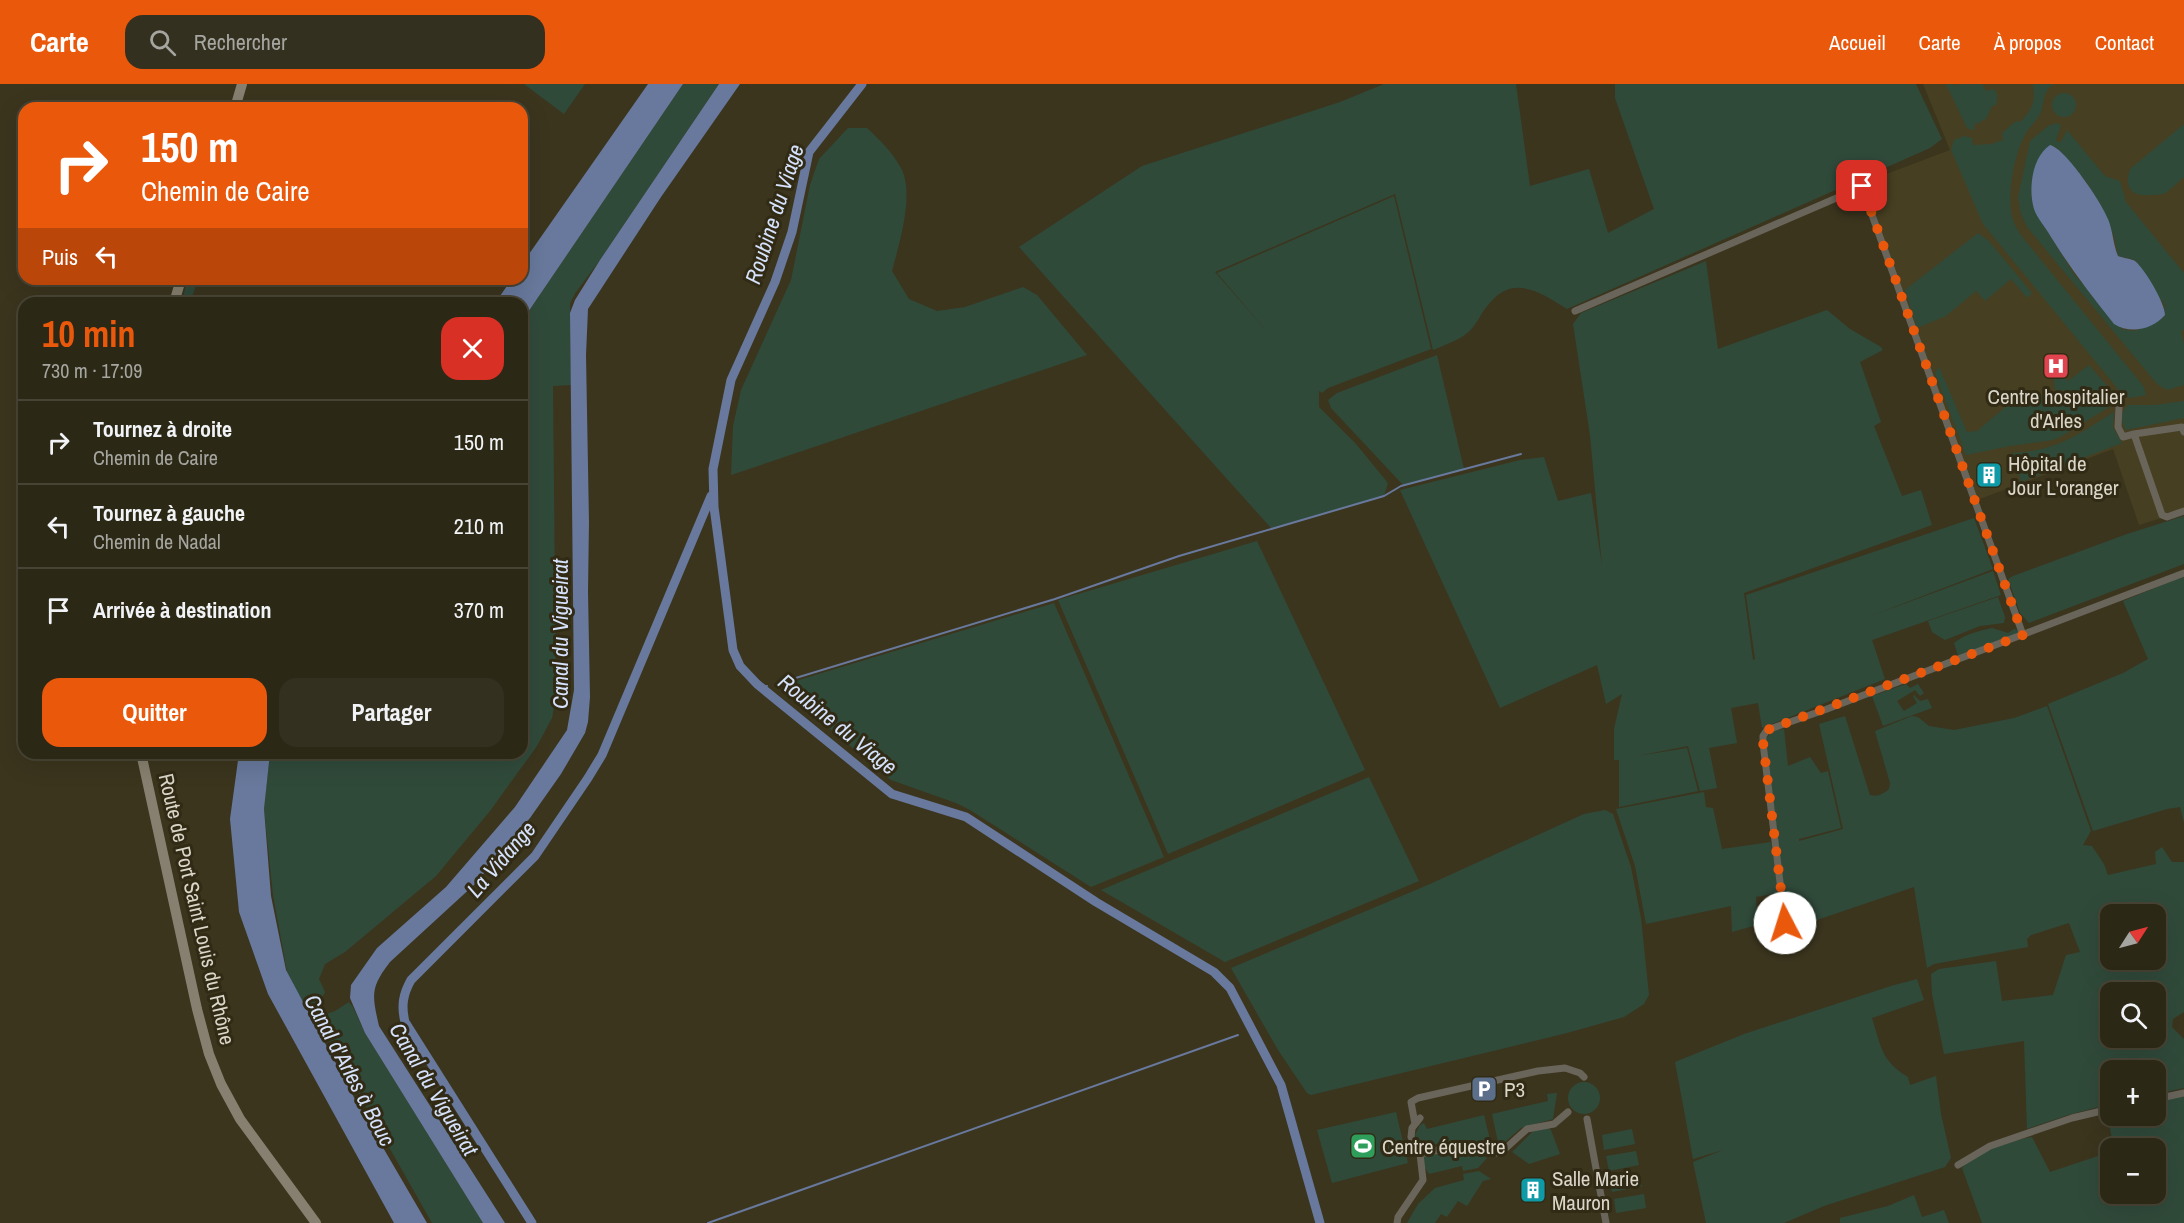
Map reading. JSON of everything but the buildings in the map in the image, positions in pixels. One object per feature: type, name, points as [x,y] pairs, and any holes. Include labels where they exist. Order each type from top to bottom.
[{"type":"main road","points":[[237,102],[242,84]]},
{"type":"main road","name":"Route de Port Saint Louis du Rhône","points":[[142,759],[209,1054],[240,1119],[316,1223]]},
{"type":"street","points":[[1575,310],[1862,186],[2023,635]]},
{"type":"street","points":[[2119,406],[2118,427],[2123,437],[2182,427],[2184,432]]},
{"type":"street","points":[[2134,434],[2162,515],[2167,517],[2184,511]]},
{"type":"street","points":[[1785,923],[1763,742],[1763,736],[1767,730],[2184,573]]},
{"type":"street","points":[[1397,1223],[1398,1217],[1423,1180],[1420,1154],[1411,1137],[1412,1128],[1418,1121],[1411,1102],[1418,1098],[1538,1071],[1565,1068],[1580,1073],[1584,1077]]},
{"type":"street","points":[[2166,1097],[2184,1093]]},
{"type":"street","points":[[1958,1165],[1990,1146],[2072,1118],[2100,1111]]},
{"type":"street","points":[[1420,1154],[1462,1145],[1472,1145],[1497,1153],[1527,1129],[1554,1124],[1568,1112]]},
{"type":"street","points":[[1587,1119],[1606,1223]]},
{"type":"shaded area","name":"Centre hospitalier d'Arles","points":[[1923,84],[2184,84],[2184,511],[2139,525],[2113,449],[1977,500],[1898,282],[1865,182],[1950,150]]},
{"type":"green space","points":[[524,84],[585,84],[564,114]]},
{"type":"green space","points":[[683,84],[719,84],[570,303],[571,385],[553,386],[556,696],[552,718],[528,758],[528,312]]},
{"type":"green space","points":[[1384,84],[1516,84],[1530,186],[1589,169],[1608,233],[1654,209],[1615,98],[1615,84],[1916,84],[1942,139],[1930,148],[1567,309],[1538,292],[1518,288],[1508,289],[1489,304],[1466,334],[1433,350],[1395,194],[1215,272],[1277,343],[1217,273],[1394,196],[1431,349],[1328,388],[1322,393],[1319,391],[1319,407],[1356,444],[1388,483],[1384,496],[1271,528],[1019,247],[1142,166],[1340,102]]},
{"type":"green space","points":[[1946,84],[1956,86],[1982,84],[1986,91],[1994,89],[1997,95],[1996,105],[1992,106],[1986,119],[1974,125],[1974,130],[1967,128]]},
{"type":"green space","points":[[2033,84],[2055,84],[2048,89],[2040,115],[2021,143],[2011,187],[2013,219],[2020,234],[2144,387],[2146,395],[2130,398],[2122,394],[1983,224],[1951,150],[1954,140],[1964,136],[1972,138],[1973,145],[1991,144],[2003,140],[2002,133],[2016,121],[2020,122],[2031,108],[2034,95]]},
{"type":"green space","points":[[2064,93],[2073,96],[2076,105],[2073,114],[2064,117],[2055,114],[2052,105],[2055,96]]},
{"type":"green space","points":[[2056,123],[2061,125],[2056,141],[2061,142],[2067,130],[2105,176],[2120,181],[2126,202],[2184,273],[2184,330],[2181,331],[2184,344],[2184,385],[2167,390],[2157,384],[2027,227],[2021,214],[2018,197],[2030,141],[2048,126]],"holes":[[[2055,146],[2087,183],[2114,236],[2118,256],[2135,260],[2165,306],[2161,319],[2134,331],[2122,329],[2074,274],[2034,209]]]},
{"type":"green space","points":[[2184,124],[2184,177],[2163,194],[2144,195],[2131,190],[2128,181],[2130,169]]},
{"type":"green space","points":[[848,128],[867,128],[882,142],[902,170],[905,181],[906,207],[892,271],[909,299],[937,311],[965,307],[1023,287],[1037,295],[1087,355],[731,475],[733,426],[741,390],[791,280],[810,185],[819,159]]},
{"type":"green space","points":[[1978,233],[1989,241],[2032,293],[2027,298],[2011,279],[1985,301],[1976,291],[1946,316],[1917,328],[1905,290]]},
{"type":"green space","points":[[1706,261],[1718,349],[1827,310],[1850,329],[1881,347],[1883,350],[1860,362],[1881,422],[1874,426],[1902,496],[1921,490],[1932,525],[1744,593],[1753,660],[1755,659],[1746,595],[1974,518],[1993,569],[1868,617],[1993,571],[2001,595],[1872,640],[1885,679],[1762,728],[1758,703],[1731,708],[1737,743],[1709,748],[1717,788],[1700,791],[1688,746],[1637,756],[1687,748],[1698,791],[1619,807],[1619,760],[1614,760],[1614,729],[1622,694],[1606,704],[1597,665],[1500,708],[1400,490],[1520,460],[1544,457],[1558,501],[1591,493],[1602,566],[1590,435],[1573,324],[1581,313]]},
{"type":"green space","points":[[186,285],[196,285],[192,297],[183,297]]},
{"type":"green space","points":[[1437,355],[1464,469],[1404,486],[1331,408],[1328,400],[1337,393]]},
{"type":"green space","points":[[2089,365],[2115,395],[2055,390],[2053,369],[2055,367],[2068,381]]},
{"type":"green space","points":[[1939,367],[1967,432],[1977,431],[2022,393],[2114,404],[2053,440],[1966,455],[1935,373]]},
{"type":"green space","points":[[2184,401],[2184,418],[2126,430],[2123,423],[2122,414],[2128,405],[2155,405]]},
{"type":"green space","points":[[2114,412],[2113,427],[2122,443],[2021,482],[2012,453],[2055,445],[2077,435]]},
{"type":"green space","points":[[2184,516],[2184,564],[2029,623],[2020,613],[2008,579],[2013,576],[2127,534]]},
{"type":"green space","points":[[1257,541],[1365,770],[1168,854],[1058,600]]},
{"type":"green space","points":[[2184,576],[2184,823],[2180,807],[2093,831],[2048,704],[2123,673],[2148,659],[2123,601]]},
{"type":"green space","points":[[1998,597],[2005,617],[2004,623],[1980,626],[1945,640],[1932,632],[1928,621]]},
{"type":"green space","points":[[1054,603],[1164,857],[1091,887],[970,810],[891,780],[779,686]]},
{"type":"green space","points":[[1992,628],[2008,633],[2014,629],[2020,634],[1958,656],[1954,643],[1967,635]]},
{"type":"green space","points":[[1906,684],[1910,688],[1918,684],[1924,693],[1920,696],[1915,690],[1897,701],[1904,711],[1917,703],[1914,695],[1920,701],[1928,699],[1932,708],[1883,726],[1872,696]]},
{"type":"green space","points":[[2047,706],[2091,831],[2083,845],[2092,846],[2104,864],[2108,875],[2156,864],[2155,852],[2162,847],[2172,862],[2184,862],[2184,1012],[2173,1019],[2172,1027],[2184,1039],[2184,1088],[2166,1092],[2166,1060],[2100,1060],[2100,1107],[2027,1129],[2024,1041],[1944,1054],[1932,994],[1931,974],[1939,969],[1996,961],[2002,1001],[2053,995],[2066,955],[2080,952],[2069,923],[2031,935],[2027,939],[2028,947],[1934,964],[1927,968],[1914,887],[1814,921],[1788,927],[1766,738],[1773,731],[1784,729],[1788,766],[1810,757],[1821,773],[1828,771],[1841,828],[1799,839],[1799,841],[1843,829],[1819,724],[1845,716],[1870,795],[1876,796],[1889,789],[1890,783],[1875,731],[1912,716],[1918,717],[1929,726],[1954,730],[2014,718]]},
{"type":"green space","points":[[269,759],[528,759],[490,811],[436,876],[345,952],[325,964],[319,979],[325,992],[319,1003],[307,1011],[287,972],[273,895],[264,809]]},
{"type":"green space","points":[[1369,777],[1419,881],[1225,962],[1101,890]]},
{"type":"green space","points":[[1704,792],[1706,807],[1713,808],[1722,849],[1771,842],[1779,893],[1756,897],[1757,925],[1732,932],[1731,906],[1646,924],[1635,866],[1616,809]]},
{"type":"green space","points":[[1605,810],[1613,814],[1631,867],[1641,918],[1649,995],[1644,1004],[1624,1017],[1567,1033],[1311,1095],[1307,1093],[1278,1050],[1231,968],[1430,884],[1584,814]]},
{"type":"green space","points":[[1917,979],[1924,1000],[1872,1018],[1883,1052],[1892,1065],[1908,1077],[1910,1085],[1936,1076],[1941,1114],[1951,1158],[1945,1167],[1824,1206],[1784,1223],[1706,1223],[1693,1162],[1723,1150],[1693,1159],[1675,1062],[1744,1034]]},
{"type":"green space","points":[[349,1002],[365,1033],[483,1223],[432,1223],[316,1018],[335,1011]]},
{"type":"green space","points":[[1584,1082],[1596,1086],[1600,1098],[1596,1110],[1584,1114],[1572,1110],[1568,1098],[1572,1086]]},
{"type":"green space","points":[[1557,1093],[1553,1119],[1521,1128],[1499,1147],[1492,1114],[1548,1101],[1547,1094]]},
{"type":"green space","points":[[2184,1096],[2184,1223],[1982,1223],[1962,1168],[1968,1161],[1985,1151],[2032,1137],[2050,1172],[2100,1155],[2100,1204],[2166,1204],[2166,1138],[2112,1138],[2110,1126],[2166,1126],[2166,1099]]},
{"type":"green space","name":"Centre équestre","points":[[1396,1112],[1408,1163],[1332,1183],[1317,1130]]},
{"type":"green space","points":[[1484,1115],[1492,1148],[1471,1140],[1426,1146],[1422,1145],[1415,1135],[1420,1125],[1424,1123],[1427,1129]]},
{"type":"green space","points":[[1548,1128],[1551,1130],[1560,1154],[1529,1164],[1512,1152],[1534,1130]]},
{"type":"green space","points":[[1632,1129],[1635,1144],[1604,1150],[1602,1135]]},
{"type":"green space","points":[[1455,1148],[1470,1149],[1487,1158],[1478,1168],[1463,1171],[1462,1166],[1429,1174],[1423,1168],[1423,1157]]},
{"type":"green space","points":[[1636,1151],[1639,1165],[1609,1171],[1606,1156]]},
{"type":"green space","points":[[1479,1171],[1491,1179],[1483,1181],[1467,1206],[1458,1201],[1447,1217],[1441,1214],[1435,1223],[1407,1223],[1418,1204],[1435,1188],[1464,1180],[1463,1174]]},
{"type":"green space","points":[[1639,1173],[1642,1186],[1612,1192],[1610,1178]]},
{"type":"green space","points":[[1644,1194],[1646,1208],[1616,1213],[1614,1199]]},
{"type":"green space","points":[[1914,1195],[1922,1217],[1944,1210],[1949,1223],[1840,1223],[1840,1218],[1888,1206]]},
{"type":"water","points":[[648,84],[683,84],[528,312],[528,297],[499,297],[508,285],[528,285],[528,255]]},
{"type":"water","points":[[719,84],[740,84],[661,197],[588,309],[586,355],[590,697],[585,733],[561,774],[530,818],[475,884],[390,962],[374,992],[379,1026],[505,1223],[483,1223],[365,1033],[350,998],[351,985],[377,948],[446,887],[515,807],[567,730],[574,690],[570,313],[575,300],[600,260]]},
{"type":"water","points":[[2050,145],[2065,156],[2099,201],[2110,224],[2118,256],[2135,261],[2154,286],[2165,315],[2154,324],[2134,330],[2114,324],[2073,271],[2037,216],[2031,192],[2033,174],[2039,157]]},
{"type":"water","points":[[238,759],[269,759],[264,809],[271,896],[286,970],[357,1103],[427,1223],[394,1223],[268,994],[239,912],[230,819]]},
{"type":"waterway","name":"Roubine du Viage","points":[[862,84],[809,152],[792,232],[775,282],[731,380],[713,469],[714,507],[733,650],[740,666],[757,684],[892,794],[966,817],[1096,902],[1214,972],[1230,988],[1281,1085],[1320,1223]]},
{"type":"waterway","points":[[776,684],[1055,599],[1179,556],[1384,496],[1401,486],[1521,454]]},
{"type":"waterway","name":"La Vidange","points":[[532,1223],[405,1022],[403,1005],[406,990],[411,980],[535,856],[588,778],[602,755],[711,496]]},
{"type":"waterway","name":"Roubine du Viage","points":[[760,687],[767,686]]},
{"type":"waterway","points":[[708,1223],[1238,1035]]},
{"type":"place","name":"Centre hospitalier d'Arles","points":[[2056,366]]},
{"type":"place","name":"Hôpital de Jour L'oranger","points":[[1989,475]]},
{"type":"place","name":"P3","points":[[1484,1089]]},
{"type":"place","name":"Centre équestre","points":[[1363,1146]]},
{"type":"place","name":"Salle Marie Mauron","points":[[1533,1190]]},
{"type":"route","points":[[1785,923],[1763,742],[1763,736],[1767,730],[1827,710],[1858,696],[2023,635],[1862,186]]},
{"type":"water label","name":"Canal du Vigueirat","points":[[560,634]]},
{"type":"water label","name":"Canal d'Arles à Bouc","points":[[350,1070]]},
{"type":"water label","name":"Canal du Vigueirat","points":[[434,1089]]}]
